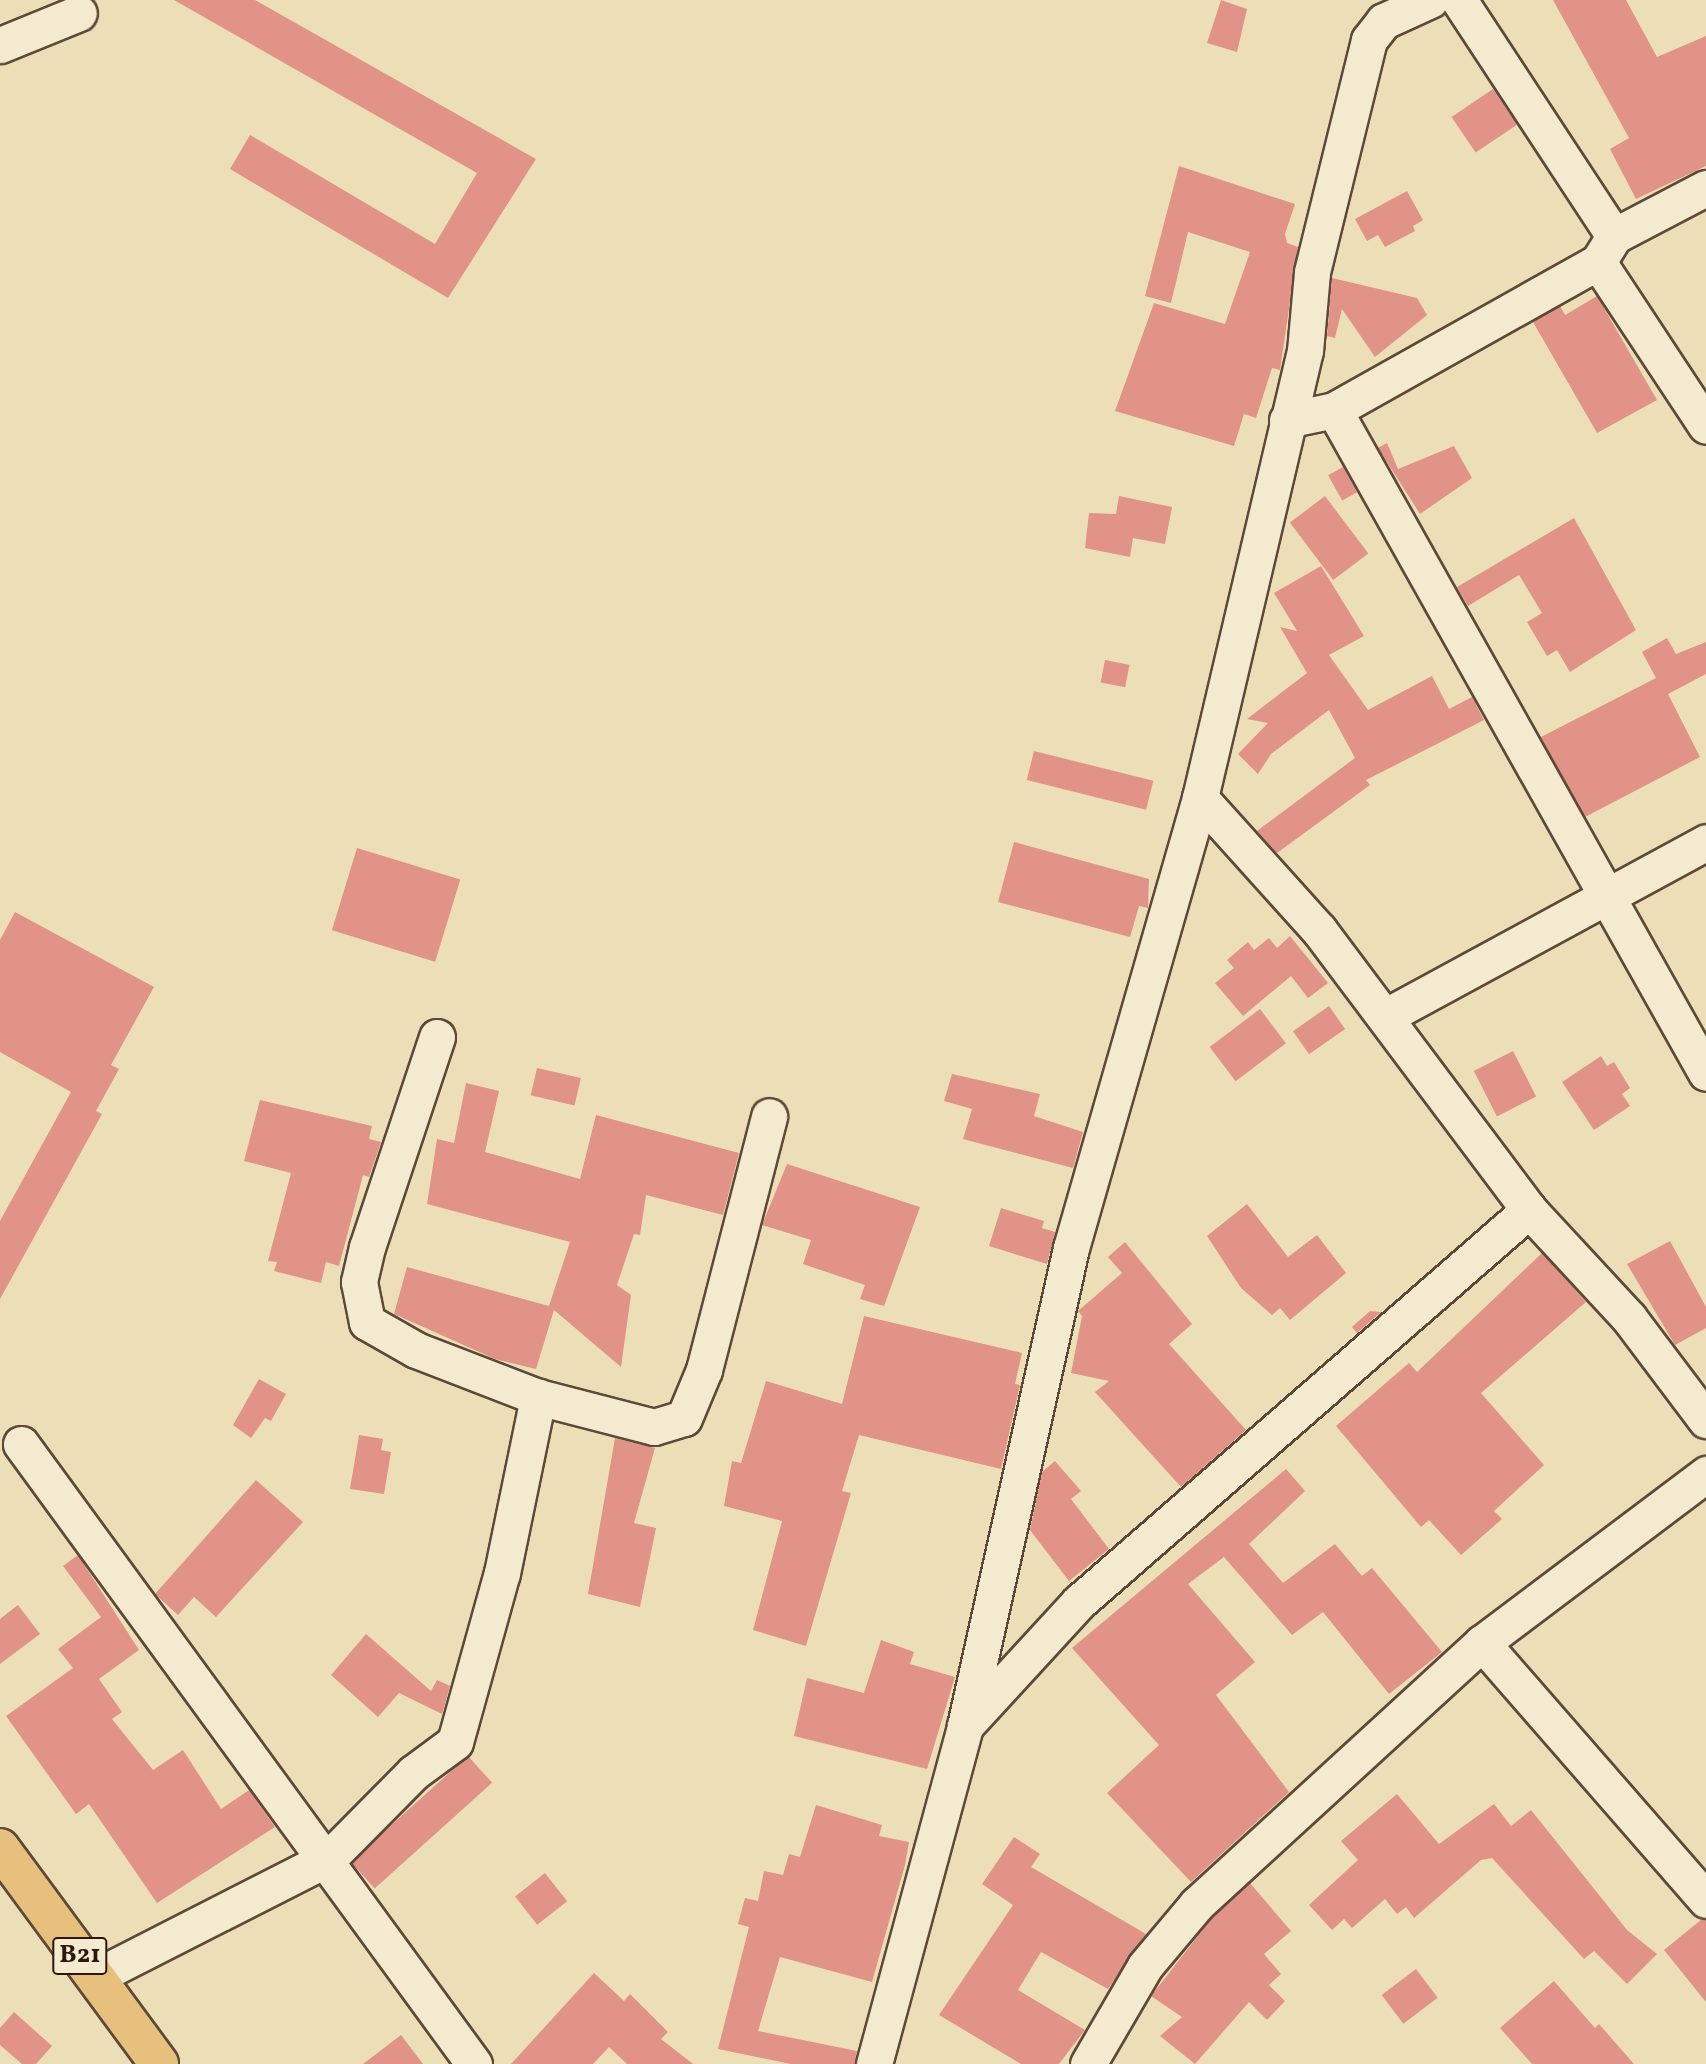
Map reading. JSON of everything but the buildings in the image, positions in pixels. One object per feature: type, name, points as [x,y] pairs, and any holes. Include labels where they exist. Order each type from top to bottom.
[{"type":"highway","name":"B21","points":[[0,1848],[159,2064]]},
{"type":"street","points":[[874,2064],[965,1726],[1070,1248],[1200,798],[1305,351],[1312,272],[1369,40],[1386,10],[1430,0]]},
{"type":"street","points":[[1459,0],[1606,249],[1706,426]]},
{"type":"street","points":[[0,45],[79,13]]},
{"type":"street","points":[[1287,419],[1334,410],[1706,188]]},
{"type":"street","points":[[1334,410],[1608,891],[1706,1073]]},
{"type":"street","points":[[1200,798],[1388,1015],[1529,1210],[1629,1318],[1706,1420]]},
{"type":"street","points":[[1388,1015],[1608,891],[1706,842]]},
{"type":"street","points":[[437,1037],[374,1222],[359,1282],[367,1322],[384,1335],[538,1397],[654,1427],[684,1418],[704,1370],[769,1116]]},
{"type":"street","points":[[965,1726],[1079,1602],[1529,1210]]},
{"type":"street","points":[[95,1977],[328,1858],[413,1773],[455,1742],[502,1573],[538,1397]]},
{"type":"street","points":[[21,1444],[328,1858],[474,2064]]},
{"type":"street","points":[[1088,2064],[1145,1966],[1197,1904],[1482,1643],[1706,1474]]},
{"type":"street","points":[[1482,1643],[1706,1900]]}]
